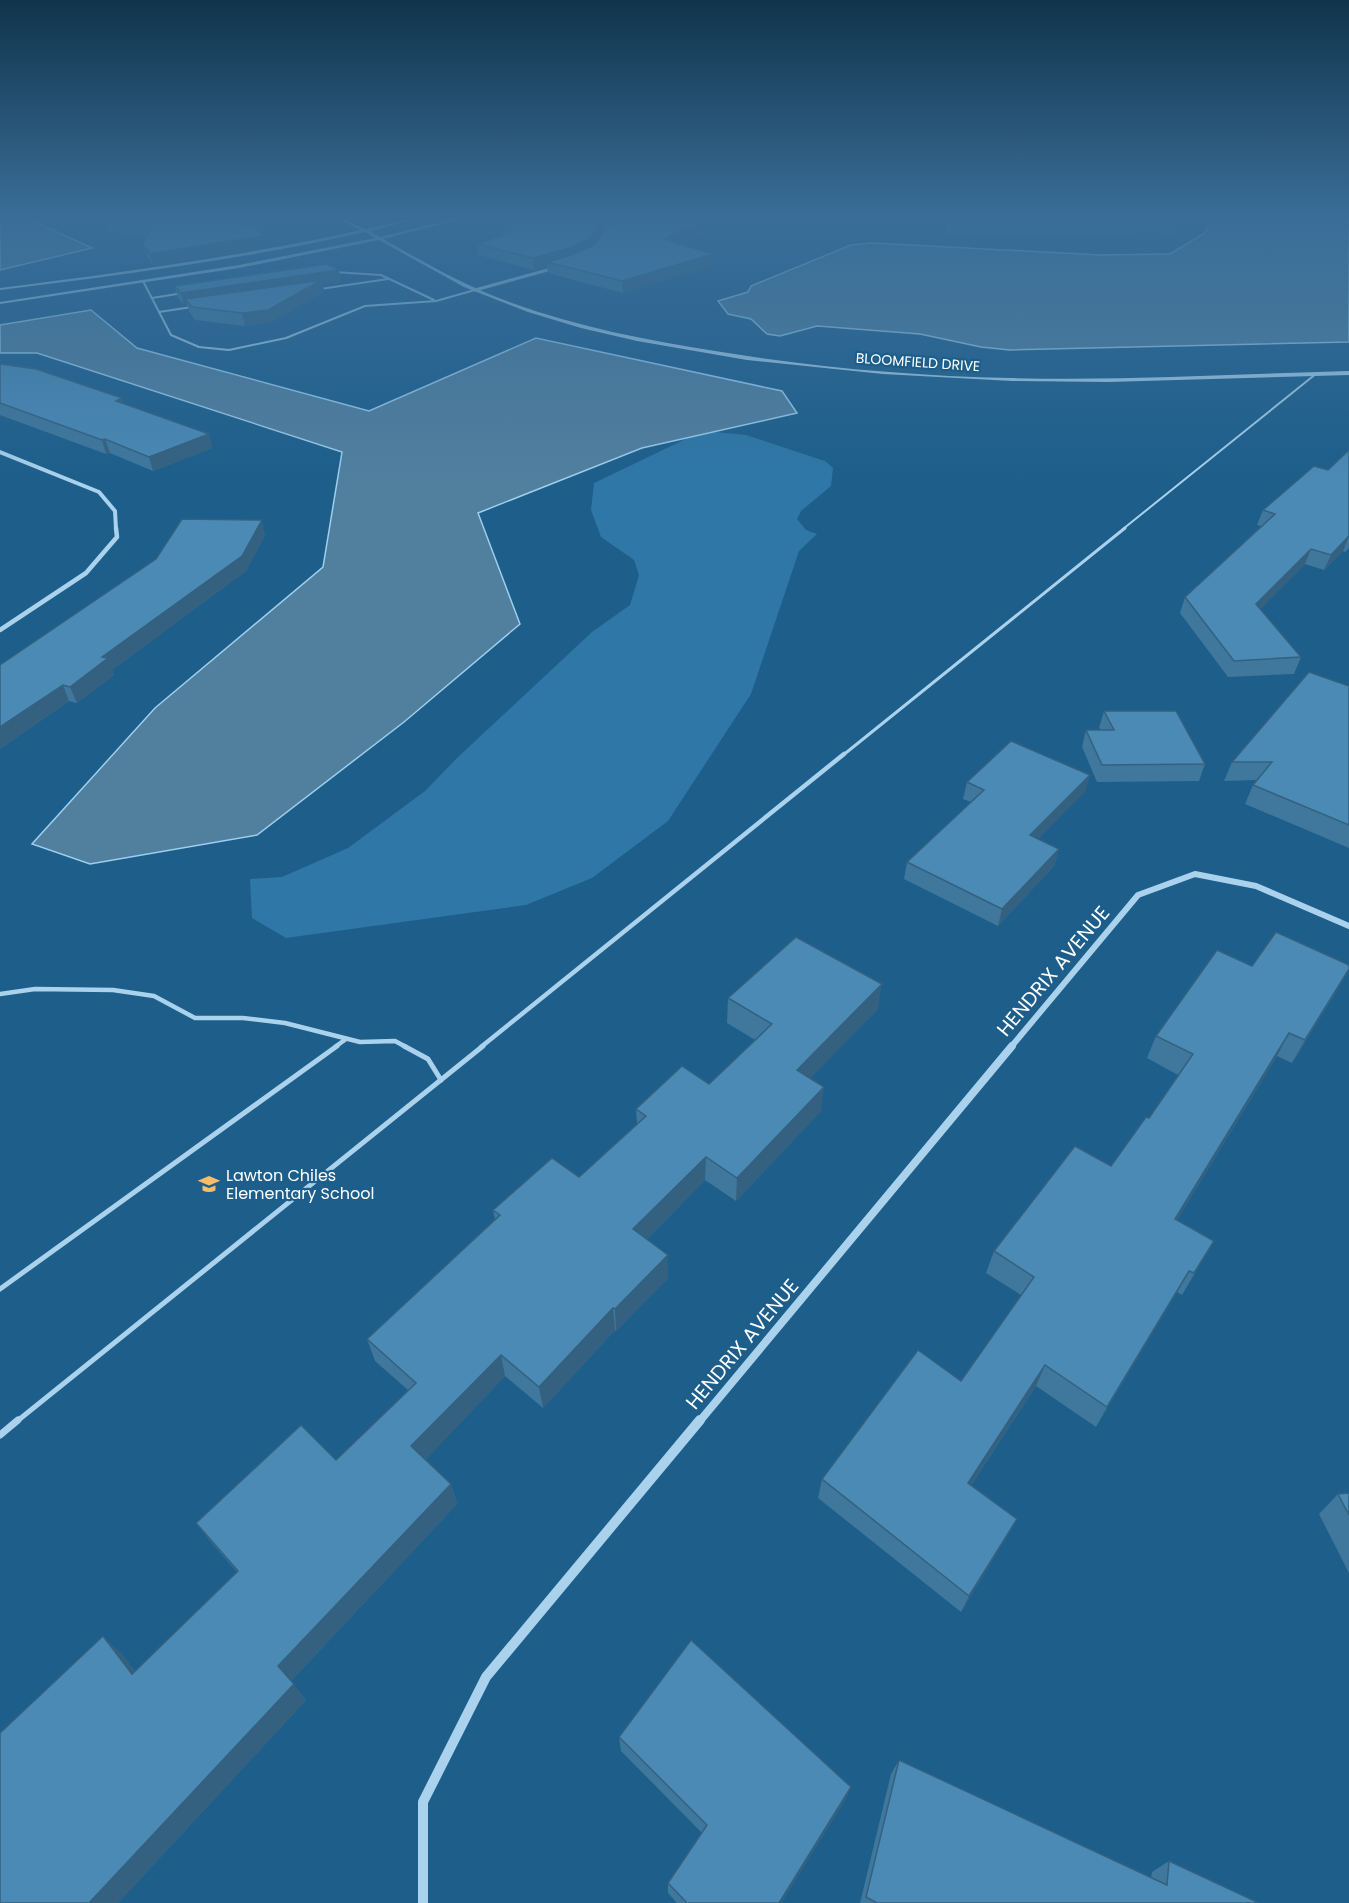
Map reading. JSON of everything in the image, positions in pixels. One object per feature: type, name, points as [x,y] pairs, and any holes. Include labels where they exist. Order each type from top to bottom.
[{"type":"street","name":"BLOOMFIELD DRIVE","points":[[511,304],[529,311],[625,336],[700,351],[864,371],[966,378],[1087,380],[1349,373]]},
{"type":"street","points":[[0,452],[99,492],[115,511],[117,537],[86,573],[0,630]]},
{"type":"street","name":"HENDRIX AVENUE","points":[[423,1903],[423,1802],[486,1677],[1138,895],[1196,874],[1256,886],[1349,926]]},
{"type":"lane","points":[[155,304],[171,336],[199,347],[229,350],[286,338],[365,306],[396,304]]},
{"type":"lane","points":[[159,312],[194,307]]},
{"type":"lane","points":[[0,1435],[1317,373]]},
{"type":"lane","points":[[0,994],[35,989],[123,992],[154,996],[195,1018],[243,1018],[285,1023],[360,1042],[395,1041],[429,1059],[441,1080]]},
{"type":"lane","points":[[0,1289],[346,1039]]},
{"type":"shaded area","points":[[720,304],[1349,304],[1349,342],[1010,350],[981,347],[920,334],[817,326],[780,336],[767,334],[751,319],[728,314]]},
{"type":"shaded area","points":[[91,310],[137,348],[369,411],[536,338],[782,391],[797,413],[642,448],[478,513],[520,624],[404,722],[257,835],[90,864],[32,844],[155,708],[323,567],[342,452],[37,353],[0,353],[0,325]]},
{"type":"shaded area","points":[[715,432],[746,435],[825,461],[833,468],[831,486],[801,511],[797,519],[806,530],[817,534],[799,551],[751,694],[668,821],[592,878],[526,905],[286,938],[252,918],[250,879],[282,877],[348,848],[425,791],[457,758],[592,632],[630,605],[639,575],[634,560],[601,537],[591,510],[594,483],[692,436]]},
{"type":"building","points":[[189,304],[279,304],[268,310],[242,313],[192,307]]},
{"type":"building","points":[[0,364],[36,369],[122,398],[116,401],[209,434],[149,457],[105,439],[102,440],[0,403]]},
{"type":"building","points":[[1349,450],[1349,536],[1331,555],[1311,549],[1256,604],[1301,657],[1234,661],[1185,597],[1275,514],[1263,510],[1314,466],[1328,470]]},
{"type":"building","points":[[182,519],[262,520],[242,556],[102,657],[108,658],[70,687],[63,685],[0,727],[0,665],[156,559]]},
{"type":"building","points":[[1309,672],[1349,686],[1349,825],[1253,785],[1272,762],[1232,762]]},
{"type":"building","points":[[1104,711],[1176,711],[1205,764],[1102,765],[1086,730],[1114,730]]},
{"type":"building","points":[[1011,741],[1090,775],[1030,835],[1059,849],[1002,909],[907,862],[984,790],[967,782]]},
{"type":"building","points":[[1276,932],[1349,965],[1349,969],[1305,1040],[1289,1033],[1175,1219],[1214,1241],[1194,1273],[1189,1271],[1107,1407],[1045,1365],[968,1483],[1017,1519],[969,1596],[822,1479],[918,1350],[961,1381],[1034,1277],[994,1251],[1075,1146],[1111,1166],[1146,1117],[1149,1118],[1193,1054],[1156,1036],[1217,950],[1252,966]]},
{"type":"building","points":[[796,937],[882,984],[797,1070],[824,1087],[737,1178],[706,1157],[633,1229],[668,1255],[615,1309],[613,1308],[539,1387],[501,1355],[411,1446],[451,1484],[278,1666],[294,1684],[89,1903],[0,1903],[0,1733],[103,1636],[132,1674],[238,1571],[196,1523],[301,1425],[336,1460],[416,1383],[367,1339],[500,1215],[493,1210],[552,1158],[579,1177],[646,1116],[636,1109],[682,1066],[709,1084],[772,1024],[728,998]]},
{"type":"building","points":[[1349,1493],[1349,1515],[1338,1494]]},
{"type":"building","points":[[691,1640],[851,1787],[779,1903],[687,1903],[668,1883],[707,1825],[619,1737]]},
{"type":"building","points":[[899,1760],[1167,1885],[1169,1861],[1259,1903],[877,1903],[866,1897]]},
{"type":"place","name":"Lawton Chiles Elementary School","points":[[209,1184]]}]
